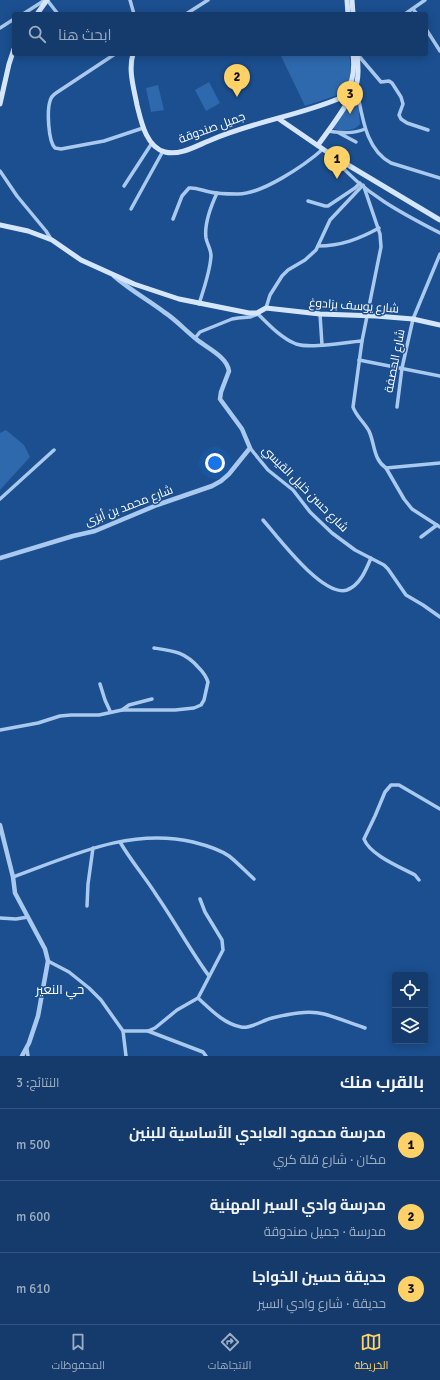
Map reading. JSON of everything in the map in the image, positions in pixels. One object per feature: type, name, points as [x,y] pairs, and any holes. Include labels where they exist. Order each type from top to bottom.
[{"type":"main road","points":[[38,12],[46,0]]},
{"type":"main road","points":[[347,0],[348,12]]},
{"type":"main road","points":[[352,0],[353,12]]},
{"type":"main road","points":[[0,104],[12,55]]},
{"type":"main road","points":[[133,56],[132,71],[143,128],[152,143],[163,151]]},
{"type":"main road","points":[[335,101],[343,96],[350,85],[353,72],[353,56]]},
{"type":"main road","points":[[318,145],[343,108],[356,85],[358,71],[357,56]]},
{"type":"main road","points":[[335,101],[340,103],[343,108]]},
{"type":"main road","name":"جميل صندوقة","points":[[163,151],[172,153],[180,151],[250,125],[263,121],[279,119],[335,101]]},
{"type":"main road","points":[[279,119],[333,156],[440,220]]},
{"type":"main road","name":"شارع حسن خليل القيسي","points":[[0,224],[28,231],[52,240],[81,260],[145,288],[199,304],[258,314]]},
{"type":"main road","points":[[258,314],[266,308]]},
{"type":"main road","name":"شارع يوسف بزادوغ","points":[[266,308],[320,314],[414,319],[440,325]]},
{"type":"street","points":[[26,12],[46,0],[56,12]]},
{"type":"street","points":[[130,0],[133,12]]},
{"type":"street","points":[[189,12],[208,0]]},
{"type":"street","points":[[408,12],[420,2],[425,0]]},
{"type":"street","points":[[0,28],[12,20]]},
{"type":"street","points":[[428,32],[440,51]]},
{"type":"street","points":[[113,56],[52,97],[49,105],[49,126],[52,144],[55,148],[61,149],[104,142],[143,128]]},
{"type":"street","points":[[359,56],[382,82],[389,81],[394,84],[403,101],[403,106],[399,114],[401,119],[407,123],[428,130]]},
{"type":"street","points":[[356,85],[365,129],[378,151],[387,161],[417,172],[440,178]]},
{"type":"street","points":[[338,133],[365,129]]},
{"type":"street","points":[[328,131],[338,133],[356,142]]},
{"type":"street","points":[[124,186],[152,143]]},
{"type":"street","points":[[173,219],[182,196],[189,188],[195,187],[204,191],[217,193],[245,194],[262,188],[306,163],[323,149]]},
{"type":"street","points":[[131,209],[163,151]]},
{"type":"street","points":[[333,156],[341,166],[362,185],[401,212],[440,233]]},
{"type":"street","points":[[0,171],[17,196],[43,226],[52,240]]},
{"type":"street","points":[[308,201],[328,206],[362,185]]},
{"type":"street","points":[[362,185],[379,228],[381,254],[366,316],[353,407],[369,431],[378,460],[386,468],[404,499],[412,510],[439,526]]},
{"type":"street","points":[[266,308],[272,292],[285,273],[308,257],[318,246],[330,220],[362,185]]},
{"type":"street","points":[[199,304],[211,256],[211,251],[206,238],[207,224],[217,193]]},
{"type":"street","points":[[318,246],[331,246],[344,243],[379,228]]},
{"type":"street","name":"شارع الحصفة","points":[[397,407],[402,368],[414,319],[440,254]]},
{"type":"street","name":"شارع حسن خليل القيسي","points":[[111,274],[127,287],[165,312],[216,354],[228,367],[229,372],[220,392],[220,399],[242,429],[250,448],[268,470],[293,490],[319,521],[349,546],[386,567],[406,595],[440,617]]},
{"type":"street","points":[[195,338],[200,332],[232,319],[239,317],[250,317],[258,314],[277,332],[293,342],[302,345],[322,345],[362,341]]},
{"type":"street","points":[[320,314],[322,345]]},
{"type":"street","points":[[359,360],[440,376]]},
{"type":"street","name":"شارع محمد بن أبزى","points":[[0,558],[95,531],[157,505],[212,486],[229,474],[250,448]]},
{"type":"street","points":[[0,499],[54,450]]},
{"type":"street","points":[[386,468],[440,463]]},
{"type":"street","points":[[263,520],[302,566],[316,578],[334,588],[345,590],[354,585],[363,576],[371,558]]},
{"type":"street","points":[[421,536],[439,526]]},
{"type":"street","points":[[0,730],[38,723],[60,716],[77,714],[98,715],[110,711],[122,710],[191,709],[201,705],[204,700],[208,682],[197,666],[188,657],[182,654],[154,648]]},
{"type":"street","points":[[100,684],[110,711]]},
{"type":"street","points":[[122,710],[130,705],[152,699]]},
{"type":"street","points":[[419,880],[415,875],[379,855],[365,842],[364,839],[385,792],[391,785],[399,785],[440,809]]},
{"type":"street","points":[[0,825],[13,877],[15,893],[45,949],[48,961],[38,1016],[27,1049],[22,1056]]},
{"type":"street","points":[[13,877],[101,845],[138,838],[169,837],[202,844],[213,848],[229,856],[254,879]]},
{"type":"street","points":[[120,842],[137,869],[156,894],[209,976]]},
{"type":"street","points":[[87,906],[88,884],[93,848]]},
{"type":"street","points":[[124,1032],[148,1031],[155,1028],[177,1010],[198,998],[222,954],[223,946],[222,940],[200,898]]},
{"type":"street","points":[[0,918],[16,919],[28,917]]},
{"type":"street","points":[[48,961],[69,972],[101,1000],[124,1032],[126,1056]]},
{"type":"street","points":[[198,998],[222,1019],[240,1027],[246,1027],[272,1018],[298,1013],[311,1013],[323,1014],[365,1028]]},
{"type":"street","points":[[148,1031],[203,1052],[206,1056]]},
{"type":"street","points":[[27,1049],[28,1056]]},
{"type":"shaded area","points":[[281,56],[349,56],[349,80],[341,94],[305,106]]},
{"type":"shaded area","points":[[209,82],[220,103],[206,111],[195,90]]},
{"type":"shaded area","points":[[158,85],[164,110],[151,112],[146,88]]},
{"type":"shaded area","points":[[352,99],[358,101],[360,124],[352,130],[334,129],[333,128]]},
{"type":"shaded area","points":[[6,430],[24,445],[30,457],[0,490],[0,433]]},
{"type":"place","name":"مدرسة وادي السير المهنية","points":[[237,97]]},
{"type":"place","name":"حديقة حسين الخواجا","points":[[350,114]]},
{"type":"place","name":"مدرسة محمود العابدي الأساسية للبنين","points":[[337,179]]},
{"type":"district","name":"حي النعير","points":[[60,990]]}]
